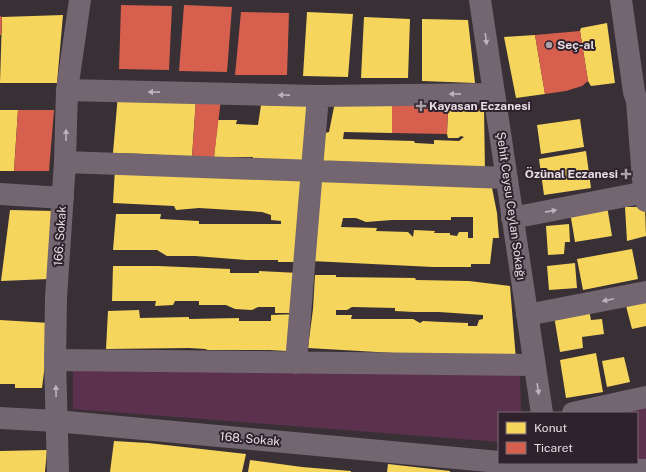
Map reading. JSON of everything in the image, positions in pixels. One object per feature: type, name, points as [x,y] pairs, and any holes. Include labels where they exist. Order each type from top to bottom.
[{"type":"street","name":"166. Sokak","points":[[58,472],[55,360],[56,298],[65,162],[67,90],[80,0]]},
{"type":"street","name":"Şehit Ceysu Ceylan Sokağı","points":[[480,0],[542,412]]},
{"type":"street","points":[[512,218],[645,195],[637,101],[634,92],[621,0]]},
{"type":"street","points":[[67,90],[318,96],[494,94]]},
{"type":"street","points":[[296,363],[318,96]]},
{"type":"street","points":[[65,162],[507,178]]},
{"type":"street","points":[[0,194],[63,198]]},
{"type":"street","points":[[527,315],[646,292]]},
{"type":"street","points":[[55,360],[535,365]]},
{"type":"street","points":[[578,412],[646,397]]},
{"type":"street","name":"168. Sokak","points":[[0,418],[56,421],[498,462]]},
{"type":"street","points":[[520,464],[553,467],[646,470]]},
{"type":"shaded area","points":[[73,369],[520,371],[521,412],[498,412],[498,442],[73,409]]},
{"type":"shaded area","points":[[646,403],[646,460],[638,460],[638,412],[597,412]]},
{"type":"building: Konut","points":[[307,12],[353,14],[348,77],[303,76]]},
{"type":"building: Konut","points":[[63,15],[57,83],[0,83],[2,17]]},
{"type":"building: Konut","points":[[364,17],[410,19],[408,78],[361,78]]},
{"type":"building: Konut","points":[[422,19],[468,20],[475,83],[422,81]]},
{"type":"building: Konut","points":[[607,23],[615,83],[591,86],[588,81],[580,31],[581,28]]},
{"type":"building: Konut","points":[[535,35],[545,94],[516,98],[504,37]]},
{"type":"building: Konut","points":[[118,94],[196,99],[192,157],[113,153]]},
{"type":"building: Konut","points":[[335,102],[392,105],[392,133],[344,132],[343,139],[414,141],[415,143],[434,144],[434,140],[459,141],[464,137],[448,138],[448,109],[484,109],[485,172],[318,166],[325,133],[329,132]]},
{"type":"building: Konut","points":[[261,105],[312,106],[306,165],[253,160],[253,157],[214,157],[218,120],[237,120],[236,124],[258,125]]},
{"type":"building: Konut","points":[[0,110],[18,110],[14,171],[0,171]]},
{"type":"building: Konut","points":[[580,119],[584,147],[541,154],[537,125]]},
{"type":"building: Konut","points":[[586,151],[591,188],[544,195],[539,159]]},
{"type":"building: Konut","points":[[115,168],[302,179],[295,262],[195,256],[167,256],[157,250],[113,250],[116,214],[161,214],[160,219],[199,221],[199,224],[281,224],[281,221],[271,220],[271,215],[262,212],[199,208],[176,210],[174,206],[113,203]]},
{"type":"building: Konut","points":[[319,180],[491,183],[497,213],[499,238],[493,238],[490,264],[471,264],[471,267],[433,267],[311,261]],"holes":[[[451,217],[473,217],[473,238],[468,238],[468,232],[459,232],[457,236],[450,235],[450,233],[434,233],[435,231],[414,230],[413,237],[408,232],[376,231],[377,228],[341,227],[343,218],[356,218],[366,222],[392,220],[451,220]]]},
{"type":"building: Konut","points":[[607,206],[612,236],[575,242],[570,212]]},
{"type":"building: Konut","points":[[625,207],[645,207],[646,236],[627,241]]},
{"type":"building: Konut","points":[[10,210],[55,211],[49,279],[1,281]]},
{"type":"building: Konut","points":[[569,224],[570,242],[565,242],[564,254],[548,255],[546,226]]},
{"type":"building: Konut","points":[[632,249],[638,279],[583,290],[577,259]]},
{"type":"building: Konut","points":[[575,263],[577,288],[549,290],[547,266]]},
{"type":"building: Konut","points":[[113,266],[230,269],[230,273],[259,273],[259,271],[299,273],[294,313],[275,313],[275,307],[258,307],[252,310],[235,309],[226,305],[199,305],[199,301],[175,301],[173,305],[155,306],[156,301],[112,301]]},
{"type":"building: Konut","points":[[315,275],[469,281],[510,286],[516,360],[308,348],[313,309]],"holes":[[[352,307],[395,308],[395,311],[483,315],[483,319],[479,320],[477,326],[468,326],[468,323],[423,321],[420,323],[413,319],[351,319],[352,315],[336,315],[336,310],[347,310]]]},
{"type":"building: Konut","points":[[646,302],[646,326],[632,329],[626,306]]},
{"type":"building: Konut","points":[[139,310],[140,318],[239,318],[239,321],[271,321],[271,315],[298,314],[287,351],[208,350],[189,348],[106,349],[108,311]]},
{"type":"building: Konut","points":[[589,310],[591,320],[602,319],[604,334],[582,337],[583,348],[560,352],[554,316]]},
{"type":"building: Konut","points":[[0,320],[50,323],[42,388],[15,388],[15,384],[0,384]]},
{"type":"building: Konut","points":[[596,353],[603,392],[566,398],[560,360]]},
{"type":"building: Konut","points":[[624,357],[630,382],[607,387],[602,361]]},
{"type":"building: Konut","points":[[114,441],[148,443],[246,454],[242,472],[110,472]]},
{"type":"building: Konut","points":[[47,450],[45,472],[0,472],[0,451]]},
{"type":"building: Konut","points":[[250,460],[302,467],[351,471],[351,472],[248,472]]},
{"type":"building: Konut","points":[[388,464],[450,471],[450,472],[387,472]]},
{"type":"building: Ticaret","points":[[121,5],[172,6],[169,70],[119,69]]},
{"type":"building: Ticaret","points":[[184,5],[232,7],[227,72],[179,71]]},
{"type":"building: Ticaret","points":[[241,12],[289,13],[287,75],[235,75]]},
{"type":"building: Ticaret","points":[[0,16],[2,17],[1,35],[0,35]]},
{"type":"building: Ticaret","points":[[580,31],[588,81],[582,86],[566,91],[545,94],[535,35]]},
{"type":"building: Ticaret","points":[[196,99],[221,99],[214,157],[192,157]]},
{"type":"building: Ticaret","points":[[392,103],[448,104],[447,134],[392,133]]},
{"type":"building: Ticaret","points":[[18,110],[54,110],[49,171],[14,171]]},
{"type":"place","name":"Seç-al","points":[[549,45]]},
{"type":"place","name":"Kayasan Eczanesi","points":[[421,106]]},
{"type":"place","name":"Özünal Eczanesi","points":[[626,174]]}]
